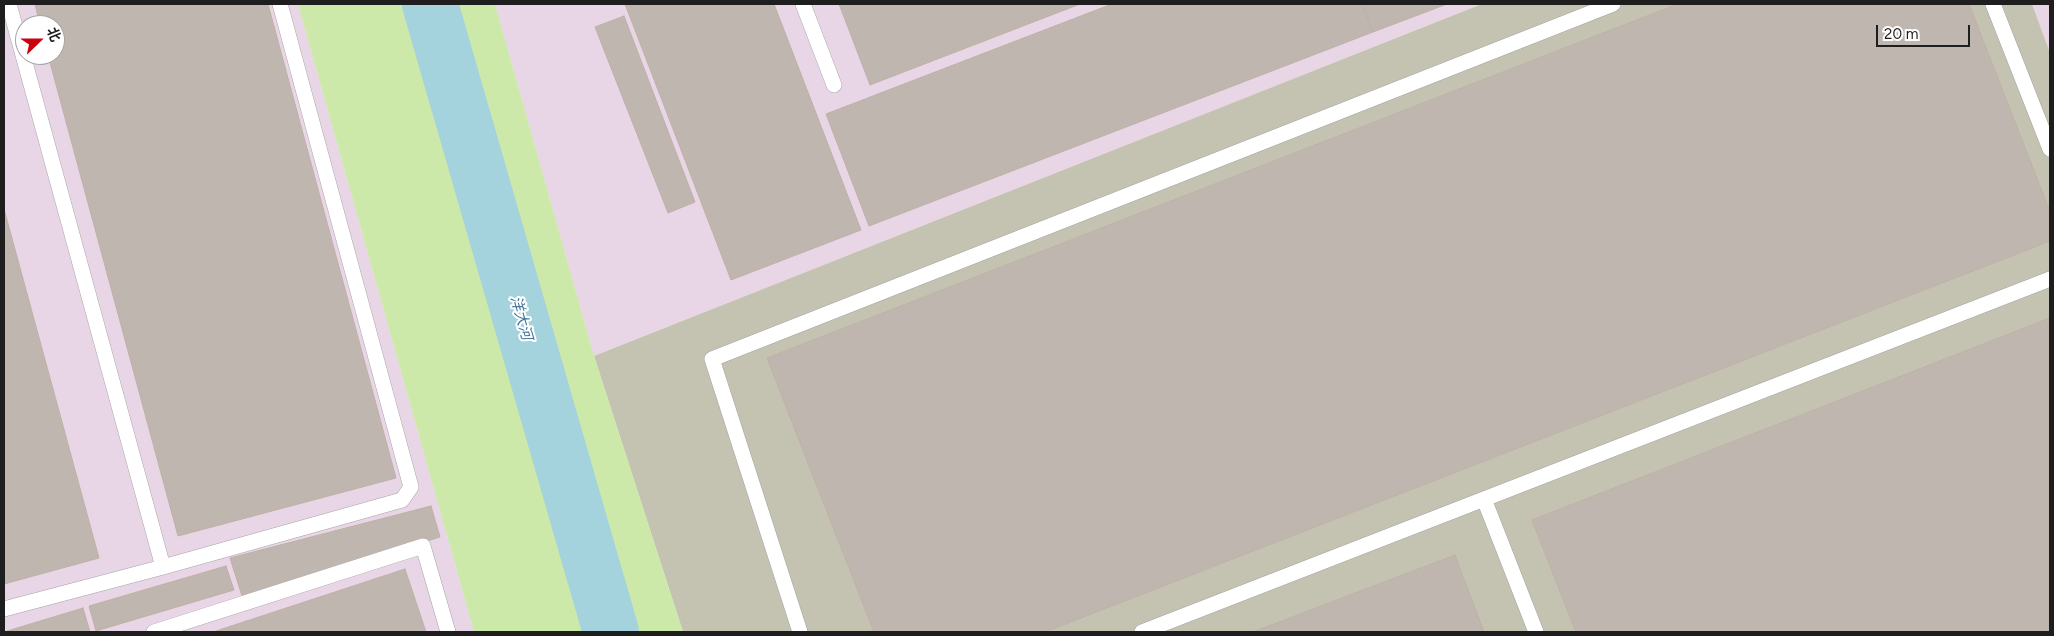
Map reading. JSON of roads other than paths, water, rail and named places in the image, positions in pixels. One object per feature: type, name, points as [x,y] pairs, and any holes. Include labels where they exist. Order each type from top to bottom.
[{"type":"lane","points":[[9,4],[163,567]]},
{"type":"lane","points":[[4,609],[402,500],[411,487],[280,4]]},
{"type":"lane","points":[[803,4],[834,85]]},
{"type":"lane","points":[[800,632],[712,359],[1613,4]]},
{"type":"lane","points":[[1993,4],[2050,149]]},
{"type":"lane","points":[[1142,632],[2050,279]]},
{"type":"lane","points":[[1484,499],[1536,632]]},
{"type":"lane","points":[[154,632],[423,546],[448,632]]},
{"type":"waterway","name":"洋大河","points":[[430,4],[611,632]]}]
